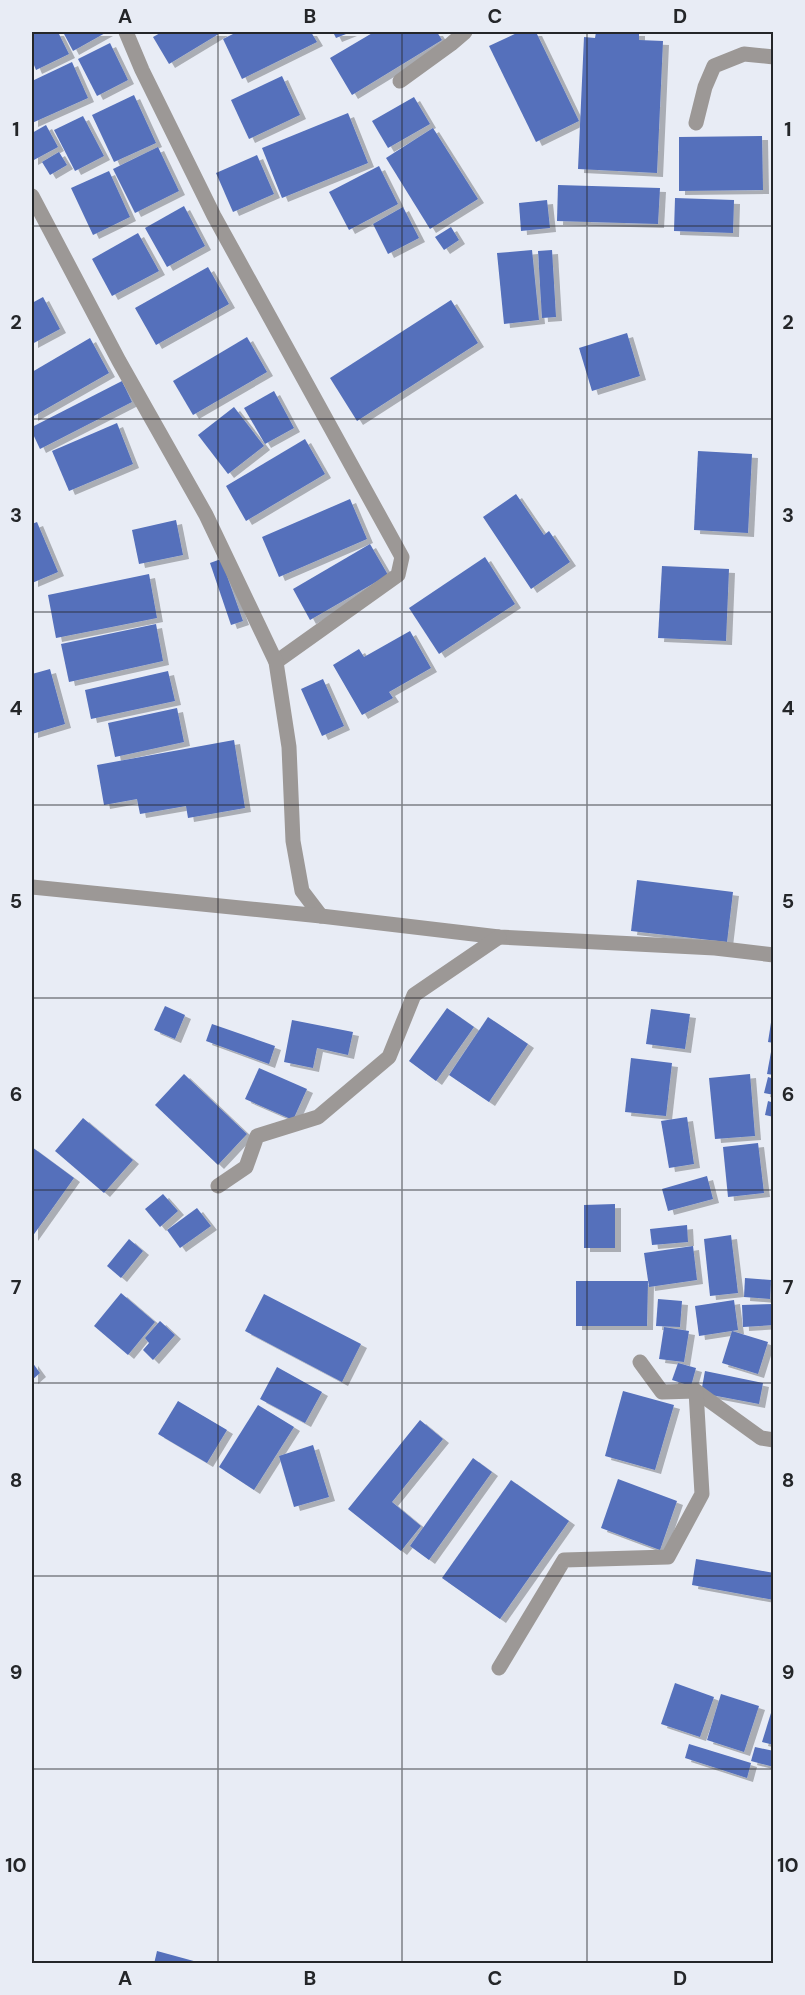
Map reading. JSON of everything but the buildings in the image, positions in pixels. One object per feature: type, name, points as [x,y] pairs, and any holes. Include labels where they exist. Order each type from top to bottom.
[{"type":"street","points":[[126,32],[142,70],[214,216],[402,557],[398,575],[276,662]]},
{"type":"street","points":[[400,81],[465,32]]},
{"type":"street","points":[[696,123],[705,87],[714,66],[744,54],[774,57]]},
{"type":"street","points":[[32,196],[118,362],[206,515],[276,662],[289,747],[293,841],[302,891],[321,916]]},
{"type":"street","points":[[32,887],[321,916],[500,937],[715,948],[774,955]]},
{"type":"street","points":[[219,1186],[246,1167],[257,1136],[318,1117],[389,1057],[414,995],[500,937]]},
{"type":"street","points":[[640,1362],[662,1392],[696,1391],[761,1438],[774,1440]]},
{"type":"street","points":[[499,1668],[564,1560],[668,1557],[702,1494],[696,1391]]}]
